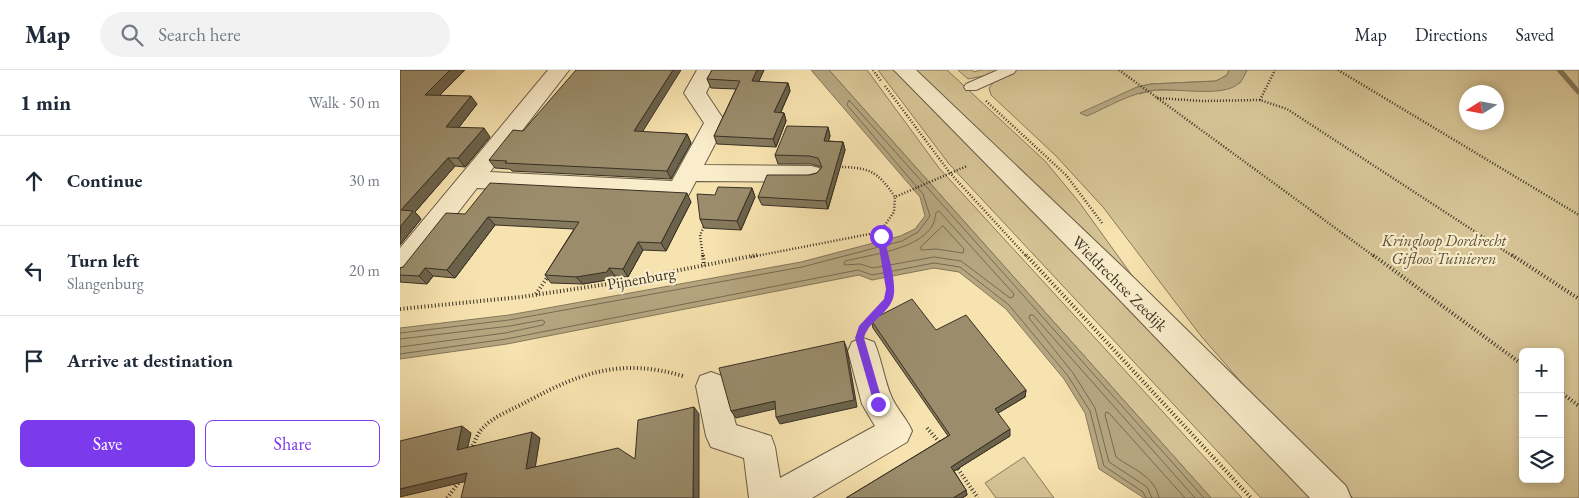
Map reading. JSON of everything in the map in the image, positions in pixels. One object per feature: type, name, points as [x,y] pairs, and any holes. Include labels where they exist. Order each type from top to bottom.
[{"type":"street","points":[[400,267],[559,70]]},
{"type":"street","points":[[470,178],[679,190],[715,122],[694,92],[707,70]]},
{"type":"street","name":"Wieldrechtse Zeedijk","points":[[904,70],[1124,286],[1334,498]]},
{"type":"street","points":[[688,173],[812,174]]},
{"type":"street","points":[[779,498],[896,431],[878,404],[863,351]]},
{"type":"street","points":[[711,386],[722,436],[759,447],[766,498]]},
{"type":"lane","points":[[971,87],[1008,70]]},
{"type":"path","points":[[873,70],[950,173],[1252,498]]},
{"type":"path","points":[[1119,70],[1519,361]]},
{"type":"path","points":[[1260,100],[1275,70]]},
{"type":"path","points":[[1338,70],[1579,215]]},
{"type":"path","points":[[1155,96],[1202,101],[1260,100],[1287,108],[1579,298]]},
{"type":"path","points":[[812,174],[814,166],[863,167],[878,174],[895,197],[897,206],[893,217],[880,234],[889,280],[888,300],[862,329],[860,338],[863,351]]},
{"type":"path","points":[[895,197],[962,168]]},
{"type":"path","points":[[704,266],[700,235],[707,218]]},
{"type":"path","name":"Pijnenburg","points":[[400,309],[536,295],[880,234]]},
{"type":"path","points":[[536,295],[551,272]]},
{"type":"path","points":[[467,456],[483,428],[521,405],[584,374],[630,368],[675,373],[711,386]]},
{"type":"path","points":[[1561,393],[1579,406]]},
{"type":"path","points":[[958,469],[978,498]]},
{"type":"path","points":[[447,498],[460,482]]},
{"type":"green space","points":[[829,70],[867,70],[939,168],[1242,498],[1211,498]]},
{"type":"green space","points":[[878,70],[895,70],[1312,498],[1261,498],[949,164]]},
{"type":"green space","points":[[911,70],[947,70],[1045,161],[1079,202],[1162,317]]},
{"type":"green space","name":"Kringloop Dordrecht Gifloos Tuinieren","points":[[958,70],[972,70],[974,72],[980,70],[1229,70],[1227,75],[1216,81],[1151,84],[1137,87],[1139,94],[1155,90],[1219,90],[1240,83],[1247,70],[1579,70],[1579,498],[1353,498],[1282,429],[1201,336],[1103,207],[1056,156],[991,95],[989,88],[993,83],[983,76],[968,79]]},
{"type":"green space","points":[[1024,457],[1054,498],[996,498],[985,483]]},
{"type":"water","points":[[811,70],[829,70],[1211,498],[1144,498],[1099,469],[1085,413],[1064,379],[1006,309],[959,272],[934,268],[872,280],[859,275],[507,344],[400,359],[400,328],[509,315],[801,262],[900,236],[915,229],[925,216],[920,197]]},
{"type":"water","points":[[1229,70],[1247,70],[1243,79],[1232,88],[1212,91],[1147,91],[1087,116],[1080,113],[1137,87],[1151,84],[1216,81],[1227,75]]},
{"type":"building","points":[[400,70],[450,70],[425,95],[471,96],[446,127],[484,128],[458,158],[448,158],[401,210],[413,211],[400,227]]},
{"type":"building","points":[[576,70],[673,70],[634,131],[687,134],[667,171],[505,163],[507,161],[489,160],[513,130],[523,131]]},
{"type":"building","points":[[712,70],[757,70],[752,81],[788,83],[774,112],[784,113],[773,139],[714,136],[740,81],[707,79]]},
{"type":"building","points":[[787,126],[828,127],[824,141],[843,142],[826,201],[758,197],[767,175],[809,175],[817,173],[822,167],[818,158],[775,155]]},
{"type":"building","points":[[490,183],[687,193],[661,243],[638,242],[623,269],[609,268],[607,272],[576,277],[545,275],[579,222],[488,217],[447,270],[425,268],[419,276],[400,275],[400,268],[403,267],[446,213],[465,214]]},
{"type":"building","points":[[718,187],[752,188],[737,221],[700,219],[697,194],[715,195]]},
{"type":"building","points":[[912,299],[936,330],[966,315],[1026,390],[995,409],[1010,429],[951,467],[966,490],[953,498],[846,498],[950,435],[871,320]]},
{"type":"building","points":[[844,341],[854,400],[776,417],[775,401],[731,411],[719,368]]},
{"type":"building","points":[[694,407],[693,498],[461,498],[467,473],[400,489],[400,441],[462,426],[457,450],[532,432],[526,469],[618,448],[635,459],[638,420]]},
{"type":"waterway","points":[[1559,70],[1579,93]]},
{"type":"route","points":[[878,404],[860,338],[862,329],[888,300],[890,289],[881,236]]}]
